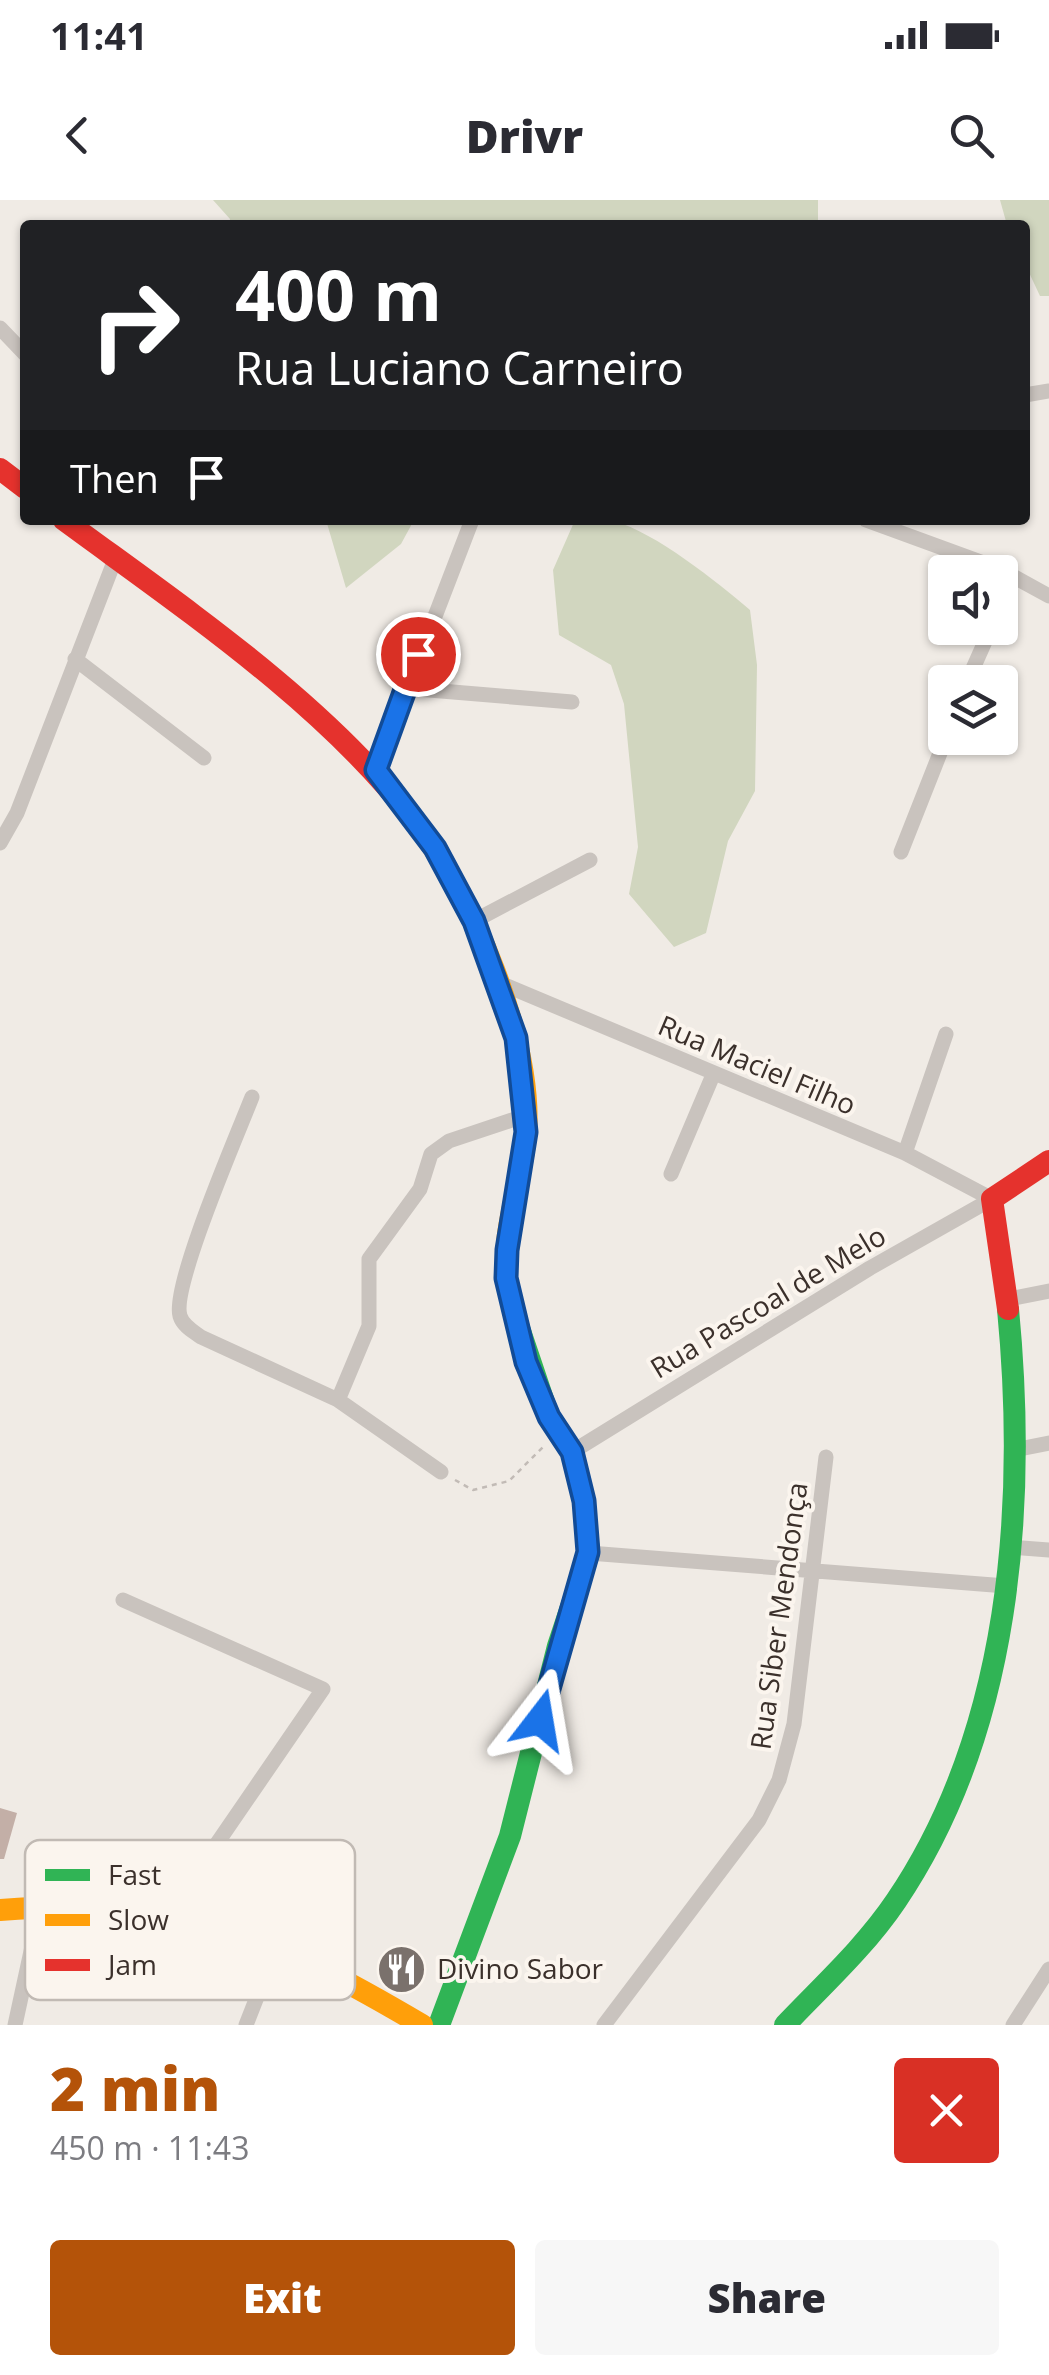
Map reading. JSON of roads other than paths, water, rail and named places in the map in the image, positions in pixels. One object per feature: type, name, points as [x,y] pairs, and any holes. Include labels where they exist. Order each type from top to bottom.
[{"type":"street","points":[[0,328],[20,349]]},
{"type":"street","points":[[0,469],[20,484]]},
{"type":"street","points":[[70,525],[114,562],[206,625],[376,770],[435,848],[474,921],[500,982],[516,1038],[526,1132],[506,1278],[526,1362],[549,1417],[572,1452],[584,1501],[588,1552],[558,1646],[510,1836],[439,2025]]},
{"type":"street","points":[[376,770],[404,688],[470,525]]},
{"type":"street","points":[[878,525],[950,555]]},
{"type":"street","points":[[0,843],[17,813],[114,562]]},
{"type":"street","points":[[1018,582],[1047,594]]},
{"type":"street","points":[[74,659],[204,758]]},
{"type":"street","points":[[404,688],[572,702]]},
{"type":"street","points":[[901,852],[939,755]]},
{"type":"street","points":[[0,801],[17,813]]},
{"type":"street","points":[[474,921],[590,860]]},
{"type":"street","name":"Rua Maciel Filho","points":[[500,982],[905,1154],[992,1199]]},
{"type":"street","points":[[905,1154],[946,1034]]},
{"type":"street","points":[[671,1174],[713,1075]]},
{"type":"street","points":[[252,1097],[183,1279],[180,1315],[186,1326],[201,1337],[338,1400],[440,1472]]},
{"type":"street","points":[[338,1400],[369,1326],[369,1259],[420,1190],[431,1154],[462,1136],[524,1116]]},
{"type":"street","points":[[785,2025],[856,1951],[906,1886],[936,1830],[994,1670],[1010,1547],[1014,1450],[1008,1299],[992,1199],[1049,1160]]},
{"type":"street","name":"Rua Pascoal de Melo","points":[[572,1452],[870,1268],[992,1199]]},
{"type":"street","points":[[1008,1299],[1049,1291]]},
{"type":"street","points":[[1014,1450],[1049,1443]]},
{"type":"street","name":"Rua Siber Mendonça","points":[[604,2025],[759,1820],[779,1780],[794,1724],[826,1457]]},
{"type":"street","points":[[1010,1547],[1049,1550]]},
{"type":"street","points":[[588,1552],[1006,1586]]},
{"type":"street","points":[[123,1600],[323,1689],[219,1840]]},
{"type":"street","points":[[0,1910],[25,1908]]},
{"type":"street","points":[[1013,2025],[1049,1968]]},
{"type":"street","points":[[15,2025],[25,1979]]},
{"type":"street","points":[[355,1988],[422,2025]]},
{"type":"street","points":[[246,2025],[256,2000]]},
{"type":"place","name":"Divino Sabor","points":[[402,1969]]}]
